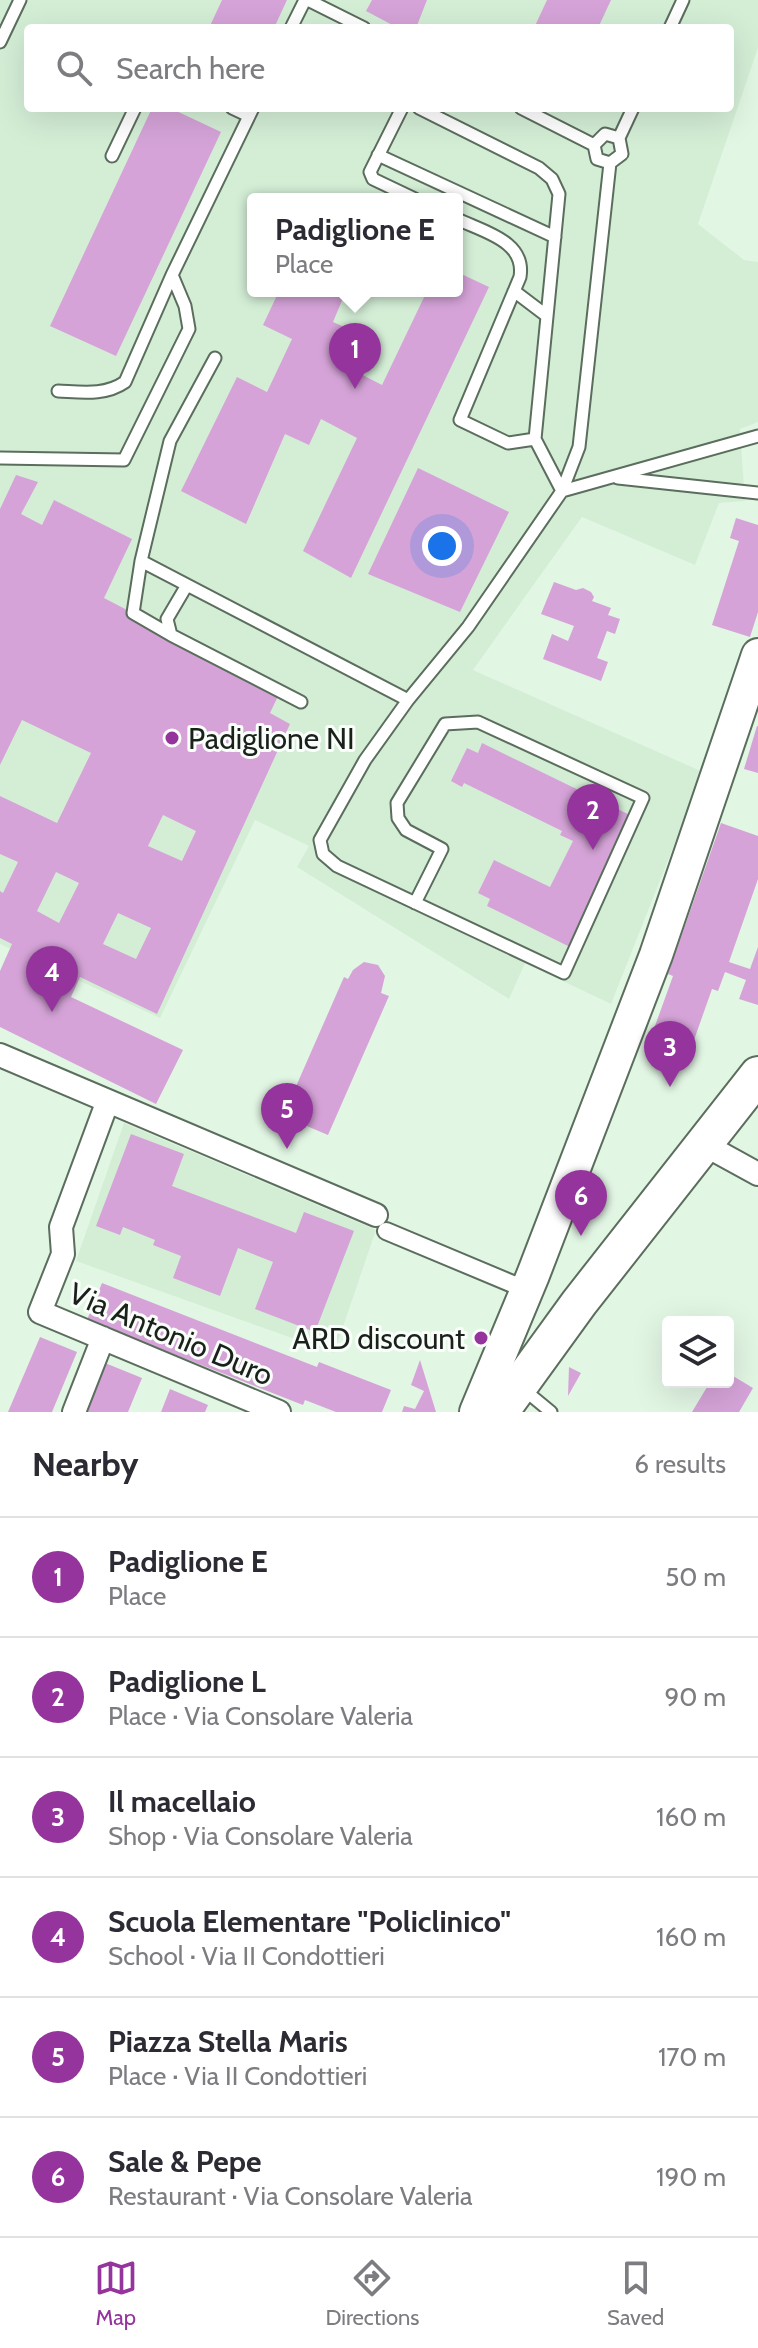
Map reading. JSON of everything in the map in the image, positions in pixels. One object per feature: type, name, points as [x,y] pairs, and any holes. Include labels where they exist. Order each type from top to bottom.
[{"type":"main road","points":[[476,1412],[527,1290],[656,955],[758,655]]},
{"type":"main road","points":[[509,1399],[758,1075]]},
{"type":"street","points":[[0,1055],[527,1290]]},
{"type":"street","name":"Via Antonio Duro","points":[[107,1103],[61,1227],[63,1254],[40,1312],[103,1338],[231,1403],[279,1412]]},
{"type":"street","points":[[705,1145],[758,1174]]},
{"type":"street","points":[[74,1412],[103,1338]]},
{"type":"lane","points":[[0,42],[20,0]]},
{"type":"lane","points":[[293,24],[306,0],[356,24]]},
{"type":"lane","points":[[672,24],[683,0]]},
{"type":"lane","points":[[112,156],[133,112]]},
{"type":"lane","points":[[58,391],[114,390],[125,382],[172,275],[251,112]]},
{"type":"lane","points":[[400,112],[370,172],[373,179],[402,193]]},
{"type":"lane","points":[[427,112],[539,168],[552,179],[559,194],[535,439],[562,491]]},
{"type":"lane","points":[[529,112],[594,145]]},
{"type":"lane","points":[[415,903],[442,849],[406,830],[398,818],[397,803],[445,724],[478,722],[643,798],[564,973],[415,903],[337,866],[323,854],[320,840],[365,760],[408,700],[468,627],[562,491],[579,447],[610,163],[622,154],[619,138],[631,112]]},
{"type":"lane","points":[[594,145],[605,134],[619,138]]},
{"type":"lane","points":[[594,145],[597,159],[610,163]]},
{"type":"lane","points":[[378,155],[460,193]]},
{"type":"lane","points":[[463,194],[555,237]]},
{"type":"lane","points":[[463,222],[512,246],[522,266],[460,420],[508,443],[535,439]]},
{"type":"lane","points":[[0,458],[124,460],[189,329],[185,306],[172,275]]},
{"type":"lane","points":[[514,291],[547,316]]},
{"type":"lane","points":[[215,358],[170,441],[141,561],[133,613],[301,702]]},
{"type":"lane","points":[[562,491],[758,436]]},
{"type":"lane","points":[[609,477],[758,493]]},
{"type":"lane","points":[[141,561],[408,700]]},
{"type":"lane","points":[[171,635],[167,619],[187,585]]},
{"type":"lane","points":[[509,1399],[551,1412]]},
{"type":"shaded area","points":[[0,0],[758,0],[758,48],[698,224],[744,260],[758,262],[758,422],[740,429],[745,501],[719,503],[695,565],[582,517],[473,670],[703,772],[611,1004],[525,963],[509,999],[297,867],[309,846],[255,820],[160,1018],[0,944]]},
{"type":"shaded area","points":[[124,1123],[376,1230],[334,1353],[76,1261]]},
{"type":"building","points":[[222,0],[287,0],[276,24],[211,24]]},
{"type":"building","points":[[372,0],[427,0],[418,24],[390,24],[366,11]]},
{"type":"building","points":[[547,0],[611,0],[600,24],[536,24]]},
{"type":"building","points":[[150,112],[178,112],[221,132],[116,356],[50,326]]},
{"type":"building","points":[[463,275],[489,287],[351,578],[303,551],[357,438],[321,419],[309,445],[285,434],[246,524],[181,491],[237,377],[267,392],[292,339],[263,325],[276,297],[343,297],[333,322],[360,334],[345,366],[382,385],[424,297],[463,297]]},
{"type":"building","points":[[418,468],[509,512],[460,612],[368,574]]},
{"type":"building","name":"Padiglione NI","points":[[16,475],[38,482],[21,514],[42,525],[54,500],[132,539],[104,598],[281,690],[270,713],[290,724],[157,1014],[80,977],[71,997],[183,1050],[156,1104],[0,1027],[0,971],[12,944],[0,938],[0,891],[3,893],[18,862],[0,854],[0,796],[57,823],[91,753],[22,720],[0,765],[0,509]],"holes":[[[163,815],[196,831],[182,861],[148,846]],[[56,872],[79,883],[59,923],[37,911]],[[118,913],[151,928],[136,959],[103,944]]]},
{"type":"building","points":[[736,518],[758,525],[758,612],[750,637],[712,625],[739,541],[730,538]]},
{"type":"building","points":[[554,582],[591,592],[594,597],[592,601],[611,608],[608,615],[620,619],[615,634],[607,631],[597,658],[608,662],[601,681],[543,659],[552,634],[568,641],[574,626],[541,614]]},
{"type":"building","points":[[758,726],[758,773],[744,769]]},
{"type":"building","points":[[482,743],[634,817],[570,947],[487,906],[490,899],[478,893],[494,860],[550,887],[573,841],[560,835],[562,831],[464,783],[462,787],[451,781],[467,748],[478,753]]},
{"type":"building","points":[[721,823],[758,836],[758,879],[729,962],[750,969],[758,947],[758,1005],[739,999],[746,980],[725,972],[718,991],[712,989],[694,1040],[655,1026],[673,976],[668,974]]},
{"type":"building","points":[[364,962],[378,965],[385,976],[381,993],[389,996],[328,1135],[283,1116],[344,977],[348,979],[353,970]]},
{"type":"building","points":[[131,1134],[184,1154],[172,1186],[296,1233],[304,1212],[354,1231],[315,1332],[255,1309],[273,1262],[238,1248],[220,1296],[173,1278],[181,1256],[153,1245],[155,1240],[123,1227],[120,1235],[96,1226]]},
{"type":"building","points":[[102,1283],[317,1367],[319,1362],[391,1390],[382,1412],[336,1412],[305,1400],[303,1405],[87,1320]]},
{"type":"building","points":[[40,1337],[77,1352],[52,1412],[8,1412]]},
{"type":"building","points":[[420,1360],[436,1412],[402,1412],[404,1406],[415,1409],[424,1391],[411,1385]]},
{"type":"building","points":[[105,1363],[142,1378],[128,1412],[84,1412]]},
{"type":"building","points":[[569,1367],[581,1373],[568,1396]]},
{"type":"building","points":[[734,1377],[753,1388],[739,1412],[692,1412],[706,1388],[734,1388]]},
{"type":"building","points":[[170,1389],[208,1405],[205,1412],[161,1412]]},
{"type":"place","name":"Padiglione E","points":[[355,389]]},
{"type":"place","name":"Padiglione NI","points":[[172,738]]},
{"type":"place","name":"Padiglione L","points":[[593,850]]},
{"type":"place","name":"Scuola Elementare \"Policlinico\"","points":[[52,1012]]},
{"type":"place","name":"Il macellaio","points":[[670,1087]]},
{"type":"place","name":"Piazza Stella Maris","points":[[287,1149]]},
{"type":"place","name":"Sale & Pepe","points":[[581,1236]]},
{"type":"place","name":"ARD discount","points":[[481,1338]]}]
